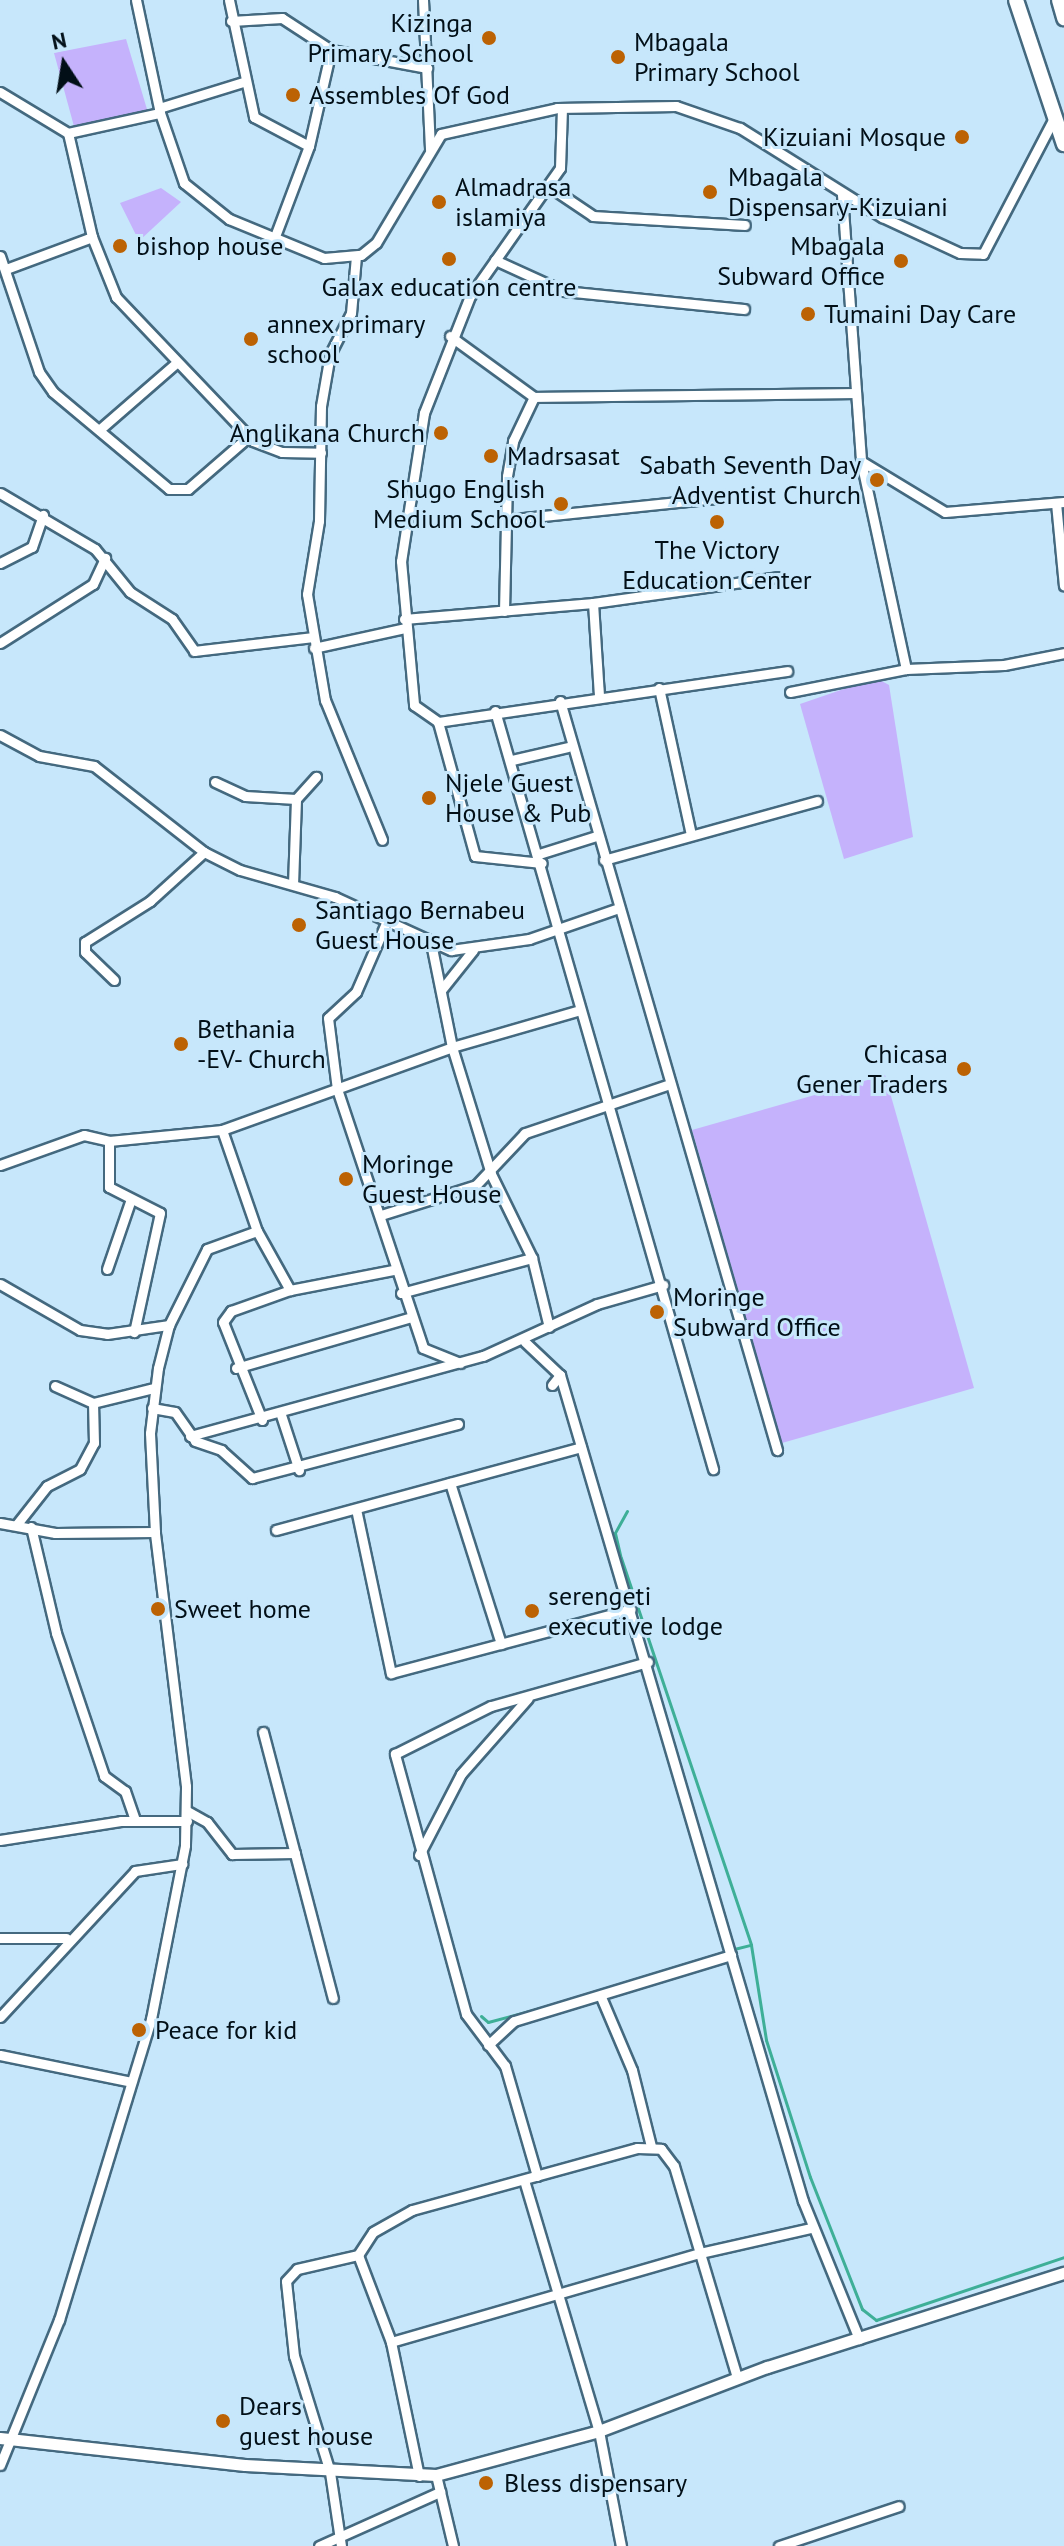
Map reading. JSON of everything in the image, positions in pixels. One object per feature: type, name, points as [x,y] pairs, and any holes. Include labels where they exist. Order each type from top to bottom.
[{"type":"highway","points":[[1016,0],[1064,144]]},
{"type":"highway","points":[[1059,0],[1064,18]]},
{"type":"street","points":[[136,0],[159,110],[184,183],[208,207],[274,239],[324,258],[356,256],[376,243],[441,134],[562,108],[676,106],[740,128],[842,195],[960,253],[983,254],[1054,118]]},
{"type":"street","points":[[229,0],[243,82],[265,129],[309,146]]},
{"type":"street","points":[[423,2],[430,150]]},
{"type":"street","points":[[231,21],[282,18],[331,50],[427,68]]},
{"type":"street","points":[[274,239],[309,146],[331,50]]},
{"type":"street","points":[[0,92],[68,133],[159,110],[243,82]]},
{"type":"street","points":[[562,108],[560,168],[550,187],[495,260],[450,336],[432,381],[410,481],[405,624],[414,705],[438,722],[475,856],[540,858],[596,836]]},
{"type":"street","points":[[68,133],[92,237],[108,285],[176,363],[248,437],[282,452],[321,453]]},
{"type":"street","points":[[550,187],[593,216],[745,225]]},
{"type":"street","points":[[842,195],[853,393],[861,461],[906,669]]},
{"type":"street","points":[[6,269],[92,237]]},
{"type":"street","points":[[0,256],[39,372],[99,430],[178,490],[248,437]]},
{"type":"street","points":[[356,256],[351,313],[330,354],[321,453],[319,521],[307,564],[313,642],[334,731],[357,766],[382,840]]},
{"type":"street","points":[[495,260],[563,291],[744,309]]},
{"type":"street","points":[[450,336],[534,397],[853,393]]},
{"type":"street","points":[[99,430],[176,363]]},
{"type":"street","points":[[504,611],[504,520],[513,441],[534,397]]},
{"type":"street","points":[[861,461],[945,512],[1060,502],[1064,586]]},
{"type":"street","points":[[0,493],[43,515],[105,558],[130,592],[172,619],[194,651],[313,642],[405,624],[593,603],[777,577]]},
{"type":"street","points":[[504,520],[717,498]]},
{"type":"street","points":[[0,563],[32,547],[43,515]]},
{"type":"street","points":[[0,643],[93,584],[105,558]]},
{"type":"street","points":[[593,603],[599,695]]},
{"type":"street","points":[[790,692],[906,669],[1004,665],[1064,653]]},
{"type":"street","points":[[438,722],[599,695],[787,671]]},
{"type":"street","points":[[659,688],[691,835]]},
{"type":"street","points":[[560,701],[568,747],[619,908],[667,1085],[777,1450]]},
{"type":"street","points":[[495,711],[512,760],[607,1103],[663,1285],[713,1469]]},
{"type":"street","points":[[0,735],[39,756],[94,766],[204,852],[293,883],[431,943],[473,950],[619,908]]},
{"type":"street","points":[[512,760],[568,747]]},
{"type":"street","points":[[293,883],[296,799],[316,777]]},
{"type":"street","points":[[215,782],[245,796],[296,799]]},
{"type":"street","points":[[604,860],[817,801]]},
{"type":"street","points":[[114,980],[85,952],[85,942],[150,901],[204,852]]},
{"type":"street","points":[[386,923],[356,992],[328,1018],[337,1089],[381,1215],[393,1270],[423,1348],[460,1363]]},
{"type":"street","points":[[431,943],[452,1047],[491,1174],[532,1258],[549,1327]]},
{"type":"street","points":[[442,989],[473,950]]},
{"type":"street","points":[[0,1165],[84,1135],[109,1141],[222,1130],[452,1047],[580,1010]]},
{"type":"street","points":[[381,1215],[459,1193],[491,1174],[509,1142],[607,1103],[667,1085]]},
{"type":"street","points":[[222,1130],[257,1231],[290,1290]]},
{"type":"street","points":[[109,1141],[106,1179],[131,1199],[160,1213],[134,1332]]},
{"type":"street","points":[[107,1269],[131,1199]]},
{"type":"street","points":[[0,2465],[12,2443],[59,2320],[162,1975],[182,1864],[187,1816],[155,1532],[154,1388],[169,1325],[207,1249],[257,1231]]},
{"type":"street","points":[[401,1293],[532,1258]]},
{"type":"street","points":[[262,1420],[236,1368],[223,1322],[231,1311],[290,1290],[393,1270]]},
{"type":"street","points":[[0,1284],[80,1330],[134,1332],[169,1325]]},
{"type":"street","points":[[190,1436],[281,1415],[460,1363],[525,1342],[549,1327],[663,1285]]},
{"type":"street","points":[[236,1368],[411,1317]]},
{"type":"street","points":[[525,1342],[560,1375],[648,1662],[811,2228],[859,2339]]},
{"type":"street","points":[[552,1385],[560,1375]]},
{"type":"street","points":[[55,1386],[93,1403],[154,1388]]},
{"type":"street","points":[[17,1524],[47,1486],[80,1469],[94,1443],[93,1403]]},
{"type":"street","points":[[152,1408],[175,1412],[190,1436],[221,1450],[252,1478],[299,1470],[458,1424]]},
{"type":"street","points":[[281,1415],[299,1470]]},
{"type":"street","points":[[276,1530],[581,1447]]},
{"type":"street","points":[[450,1483],[501,1644]]},
{"type":"street","points":[[356,1509],[391,1673],[631,1609]]},
{"type":"street","points":[[0,1523],[155,1532]]},
{"type":"street","points":[[31,1527],[56,1633],[104,1776],[125,1791],[135,1820]]},
{"type":"street","points":[[537,2176],[505,2066],[466,2014],[419,1856],[395,1754],[454,1720],[648,1662]]},
{"type":"street","points":[[419,1856],[461,1774],[530,1695]]},
{"type":"street","points":[[263,1732],[333,1998]]},
{"type":"street","points":[[0,1840],[135,1820],[187,1816],[207,1822],[232,1854],[295,1853]]},
{"type":"street","points":[[0,2017],[66,1938],[135,1871],[182,1864]]},
{"type":"street","points":[[0,1938],[66,1938]]},
{"type":"street","points":[[488,2045],[514,2021],[731,1955]]},
{"type":"street","points":[[601,1997],[632,2070],[651,2146],[674,2166],[737,2377]]},
{"type":"street","points":[[0,2055],[131,2082]]},
{"type":"street","points":[[340,2543],[330,2472],[294,2356],[286,2281],[297,2269],[358,2255],[390,2220],[651,2146]]},
{"type":"street","points":[[524,2180],[599,2431],[621,2546]]},
{"type":"street","points":[[391,2342],[700,2253],[811,2228]]},
{"type":"street","points":[[358,2255],[391,2342],[419,2476]]},
{"type":"street","points":[[0,2438],[12,2443],[330,2472],[436,2475],[599,2431],[737,2377],[1064,2273]]},
{"type":"street","points":[[436,2475],[453,2546]]},
{"type":"street","points":[[319,2546],[340,2543],[440,2492]]},
{"type":"street","points":[[779,2546],[899,2506]]},
{"type":"shaded area","points":[[126,39],[149,116],[75,130],[54,53]]},
{"type":"shaded area","points":[[161,188],[181,202],[139,241],[120,203]]},
{"type":"shaded area","points":[[876,678],[889,685],[913,837],[844,859],[800,704]]},
{"type":"shaded area","points":[[885,1075],[974,1388],[782,1443],[692,1130]]},
{"type":"waterway","points":[[627,1511],[615,1533],[621,1558],[751,1945],[766,2040],[810,2177],[862,2309],[876,2320],[1064,2257]]},
{"type":"waterway","points":[[734,1949],[750,1945]]},
{"type":"waterway","points":[[639,1978],[725,1952]]},
{"type":"waterway","points":[[481,2016],[488,2022],[548,2006]]},
{"type":"place","name":"Kizinga Primary School","points":[[489,38]]},
{"type":"place","name":"Mbagala Primary School","points":[[618,57]]},
{"type":"place","name":"Assembles Of God","points":[[293,95]]},
{"type":"place","name":"Kizuiani Mosque","points":[[962,137]]},
{"type":"place","name":"Mbagala Dispensary-Kizuiani","points":[[710,192]]},
{"type":"place","name":"Almadrasa islamiya","points":[[439,202]]},
{"type":"place","name":"bishop house","points":[[120,246]]},
{"type":"place","name":"Galax education centre","points":[[449,259]]},
{"type":"place","name":"Mbagala Subward Office","points":[[901,261]]},
{"type":"place","name":"Tumaini Day Care","points":[[808,314]]},
{"type":"place","name":"annex primary school","points":[[251,339]]},
{"type":"place","name":"Anglikana Church","points":[[441,433]]},
{"type":"place","name":"Madrsasat","points":[[491,456]]},
{"type":"place","name":"Sabath Seventh Day Adventist Church","points":[[877,480]]},
{"type":"place","name":"Shugo English Medium School","points":[[561,504]]},
{"type":"place","name":"The Victory Education Center","points":[[717,522]]},
{"type":"place","name":"Njele Guest House & Pub","points":[[429,798]]},
{"type":"place","name":"Santiago Bernabeu Guest House","points":[[299,925]]},
{"type":"place","name":"Bethania -EV- Church","points":[[181,1044]]},
{"type":"place","name":"Chicasa Gener Traders","points":[[964,1069]]},
{"type":"place","name":"Moringe Guest House","points":[[346,1179]]},
{"type":"place","name":"Moringe Subward Office","points":[[657,1312]]},
{"type":"place","name":"Sweet home","points":[[158,1609]]},
{"type":"place","name":"serengeti executive lodge","points":[[532,1611]]},
{"type":"place","name":"Peace for kid","points":[[139,2030]]},
{"type":"place","name":"Dears guest house","points":[[223,2421]]},
{"type":"place","name":"Bless dispensary","points":[[486,2483]]}]
